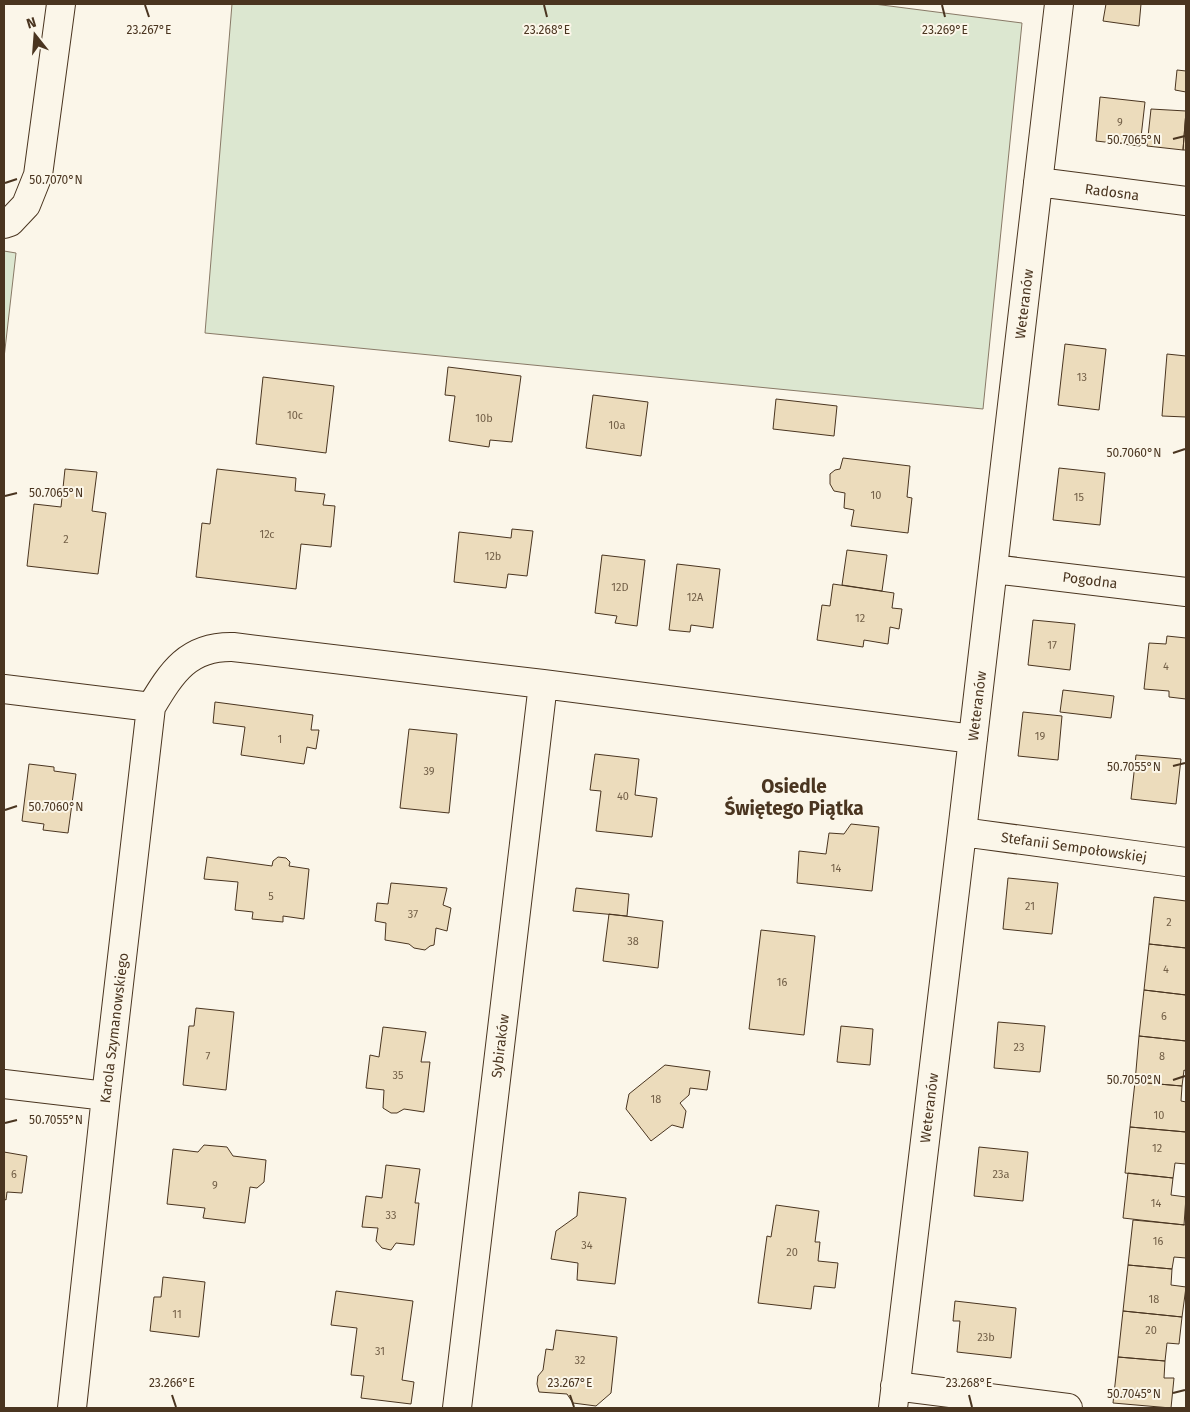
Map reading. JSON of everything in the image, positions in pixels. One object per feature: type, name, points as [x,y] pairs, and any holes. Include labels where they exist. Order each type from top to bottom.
[{"type":"street","points":[[4,224],[10,222],[26,205],[38,175],[62,4]]},
{"type":"street","name":"Weteranów","points":[[894,1397],[1059,4]]},
{"type":"street","name":"Radosna","points":[[1038,182],[1186,201]]},
{"type":"street","name":"Pogodna","points":[[993,569],[1186,592]]},
{"type":"street","points":[[4,688],[151,707],[165,684],[181,665],[194,655],[208,649],[234,647],[543,684],[972,739]]},
{"type":"street","name":"Sybiraków","points":[[457,1408],[543,684]]},
{"type":"street","name":"Karola Szymanowskiego","points":[[72,1408],[151,707]]},
{"type":"street","name":"Stefanii Sempołowskiej","points":[[962,832],[1186,862]]},
{"type":"street","points":[[4,1084],[106,1096]]},
{"type":"street","points":[[894,1397],[1068,1408]]},
{"type":"green space","points":[[232,4],[874,4],[1022,23],[983,409],[205,333]]},
{"type":"green space","points":[[4,251],[16,253],[4,358]]},
{"type":"building","points":[[1106,4],[1141,4],[1139,26],[1103,21]]},
{"type":"building","points":[[1177,70],[1186,71],[1186,92],[1175,90]]},
{"type":"building","points":[[1100,97],[1145,102],[1140,146],[1096,141]]},
{"type":"building","points":[[1151,109],[1186,111],[1183,150],[1147,146]]},
{"type":"building","points":[[1186,111],[1186,150],[1183,150]]},
{"type":"building","points":[[1065,344],[1106,349],[1099,410],[1058,405]]},
{"type":"building","points":[[1167,354],[1186,356],[1186,417],[1162,416]]},
{"type":"building","points":[[448,367],[521,376],[512,442],[490,440],[489,447],[449,441],[455,396],[445,395]]},
{"type":"building","points":[[263,377],[334,386],[326,453],[256,444]]},
{"type":"building","points":[[593,395],[648,402],[641,456],[586,448]]},
{"type":"building","points":[[776,399],[837,406],[834,436],[773,429]]},
{"type":"building","points":[[843,458],[910,466],[907,497],[912,498],[908,533],[851,526],[854,510],[844,508],[845,493],[834,491],[830,484],[830,474],[840,469]]},
{"type":"building","points":[[1059,468],[1105,473],[1100,525],[1053,520]]},
{"type":"building","points":[[65,469],[97,472],[92,511],[106,513],[98,574],[27,566],[34,504],[61,507]]},
{"type":"building","points":[[217,469],[296,478],[295,491],[325,494],[323,505],[335,506],[331,547],[301,544],[296,589],[196,577],[202,523],[210,524]]},
{"type":"building","points":[[512,529],[533,531],[527,576],[508,574],[506,588],[454,582],[459,532],[511,538]]},
{"type":"building","points":[[847,550],[887,555],[882,591],[842,585]]},
{"type":"building","points":[[602,555],[645,560],[637,626],[615,623],[617,616],[595,613]]},
{"type":"building","points":[[677,564],[720,569],[713,628],[691,625],[690,632],[669,630]]},
{"type":"building","points":[[833,584],[894,593],[892,608],[902,609],[899,629],[890,627],[888,644],[864,640],[863,647],[817,640],[822,605],[830,606]]},
{"type":"building","points":[[1033,620],[1075,624],[1070,670],[1028,665]]},
{"type":"building","points":[[1167,636],[1186,638],[1186,699],[1169,697],[1169,691],[1144,689],[1149,643],[1166,644]]},
{"type":"building","points":[[1063,690],[1114,696],[1111,718],[1060,712]]},
{"type":"building","points":[[215,702],[313,715],[311,730],[319,730],[316,749],[307,747],[304,764],[241,755],[245,727],[213,723]]},
{"type":"building","points":[[1023,712],[1062,716],[1058,760],[1018,756]]},
{"type":"building","points":[[409,729],[457,734],[449,813],[400,808]]},
{"type":"building","points":[[595,754],[639,759],[635,795],[657,798],[652,837],[596,831],[601,791],[590,790]]},
{"type":"building","points":[[1136,755],[1181,759],[1176,804],[1131,799]]},
{"type":"building","points":[[29,764],[54,767],[54,771],[76,774],[68,833],[43,830],[44,824],[22,821]]},
{"type":"building","points":[[851,824],[879,827],[872,891],[797,883],[799,851],[826,854],[829,833],[844,834]]},
{"type":"building","points":[[207,857],[272,866],[273,861],[278,857],[286,858],[290,862],[289,866],[309,869],[304,919],[283,916],[283,922],[252,919],[253,912],[235,910],[238,882],[204,879]]},
{"type":"building","points":[[1008,878],[1058,883],[1052,934],[1003,929]]},
{"type":"building","points":[[391,883],[447,888],[443,905],[451,908],[447,931],[436,928],[434,945],[425,950],[414,948],[409,944],[385,940],[386,923],[375,921],[377,903],[388,904]]},
{"type":"building","points":[[576,888],[629,894],[627,916],[573,911]]},
{"type":"building","points":[[1154,897],[1186,901],[1186,948],[1149,944]]},
{"type":"building","points":[[609,914],[663,921],[658,968],[603,961]]},
{"type":"building","points":[[761,930],[815,936],[804,1035],[749,1029]]},
{"type":"building","points":[[1149,944],[1186,948],[1186,995],[1144,990]]},
{"type":"building","points":[[1144,990],[1186,995],[1186,1041],[1139,1036]]},
{"type":"building","points":[[196,1008],[234,1012],[226,1090],[183,1085],[189,1026],[194,1026]]},
{"type":"building","points":[[998,1022],[1045,1026],[1040,1072],[994,1068]]},
{"type":"building","points":[[841,1026],[873,1029],[870,1065],[837,1062]]},
{"type":"building","points":[[383,1027],[426,1032],[421,1062],[430,1062],[424,1112],[404,1109],[397,1113],[391,1113],[383,1108],[384,1090],[366,1088],[370,1055],[379,1057]]},
{"type":"building","points":[[1139,1036],[1186,1041],[1186,1071],[1184,1070],[1182,1086],[1135,1082]]},
{"type":"building","points":[[665,1065],[710,1071],[707,1090],[690,1088],[689,1095],[680,1103],[686,1111],[683,1128],[672,1125],[651,1141],[626,1109],[629,1094]]},
{"type":"building","points":[[1135,1082],[1182,1086],[1181,1101],[1186,1102],[1186,1132],[1130,1127]]},
{"type":"building","points":[[1130,1127],[1186,1132],[1186,1164],[1175,1163],[1173,1178],[1125,1173]]},
{"type":"building","points":[[204,1145],[227,1147],[233,1156],[266,1160],[264,1182],[257,1188],[250,1187],[245,1223],[203,1218],[205,1208],[167,1204],[173,1149],[198,1152]]},
{"type":"building","points":[[979,1147],[1028,1152],[1023,1201],[974,1196]]},
{"type":"building","points":[[4,1152],[27,1156],[22,1193],[7,1192],[6,1200],[4,1199]]},
{"type":"building","points":[[386,1165],[420,1169],[415,1203],[419,1203],[414,1245],[396,1243],[391,1250],[382,1248],[376,1241],[378,1228],[362,1227],[366,1196],[382,1198]]},
{"type":"building","points":[[1128,1173],[1173,1178],[1171,1195],[1186,1197],[1184,1225],[1123,1218]]},
{"type":"building","points":[[579,1192],[626,1198],[615,1284],[577,1280],[578,1263],[551,1259],[556,1231],[577,1216]]},
{"type":"building","points":[[776,1205],[819,1211],[815,1242],[820,1242],[818,1261],[838,1263],[835,1288],[814,1286],[811,1309],[758,1303],[767,1236],[771,1237]]},
{"type":"building","points":[[1133,1220],[1186,1225],[1186,1258],[1174,1257],[1172,1269],[1128,1265]]},
{"type":"building","points":[[1128,1265],[1172,1269],[1171,1285],[1186,1287],[1182,1317],[1123,1311]]},
{"type":"building","points":[[163,1277],[205,1282],[199,1337],[150,1331],[154,1297],[161,1297]]},
{"type":"building","points":[[336,1291],[413,1301],[402,1380],[414,1382],[411,1404],[361,1398],[364,1376],[351,1375],[357,1328],[331,1325]]},
{"type":"building","points":[[955,1301],[1016,1308],[1011,1358],[957,1352],[960,1321],[953,1321]]},
{"type":"building","points":[[1123,1311],[1182,1317],[1179,1344],[1167,1343],[1165,1361],[1118,1357]]},
{"type":"building","points":[[556,1330],[617,1337],[611,1393],[596,1406],[573,1403],[567,1394],[539,1392],[538,1376],[543,1370],[546,1349],[553,1350]]},
{"type":"building","points":[[1118,1357],[1165,1361],[1164,1378],[1174,1378],[1171,1408],[1113,1403]]},
{"type":"district","name":"Osiedle Świętego Piątka","points":[[794,797]]}]
